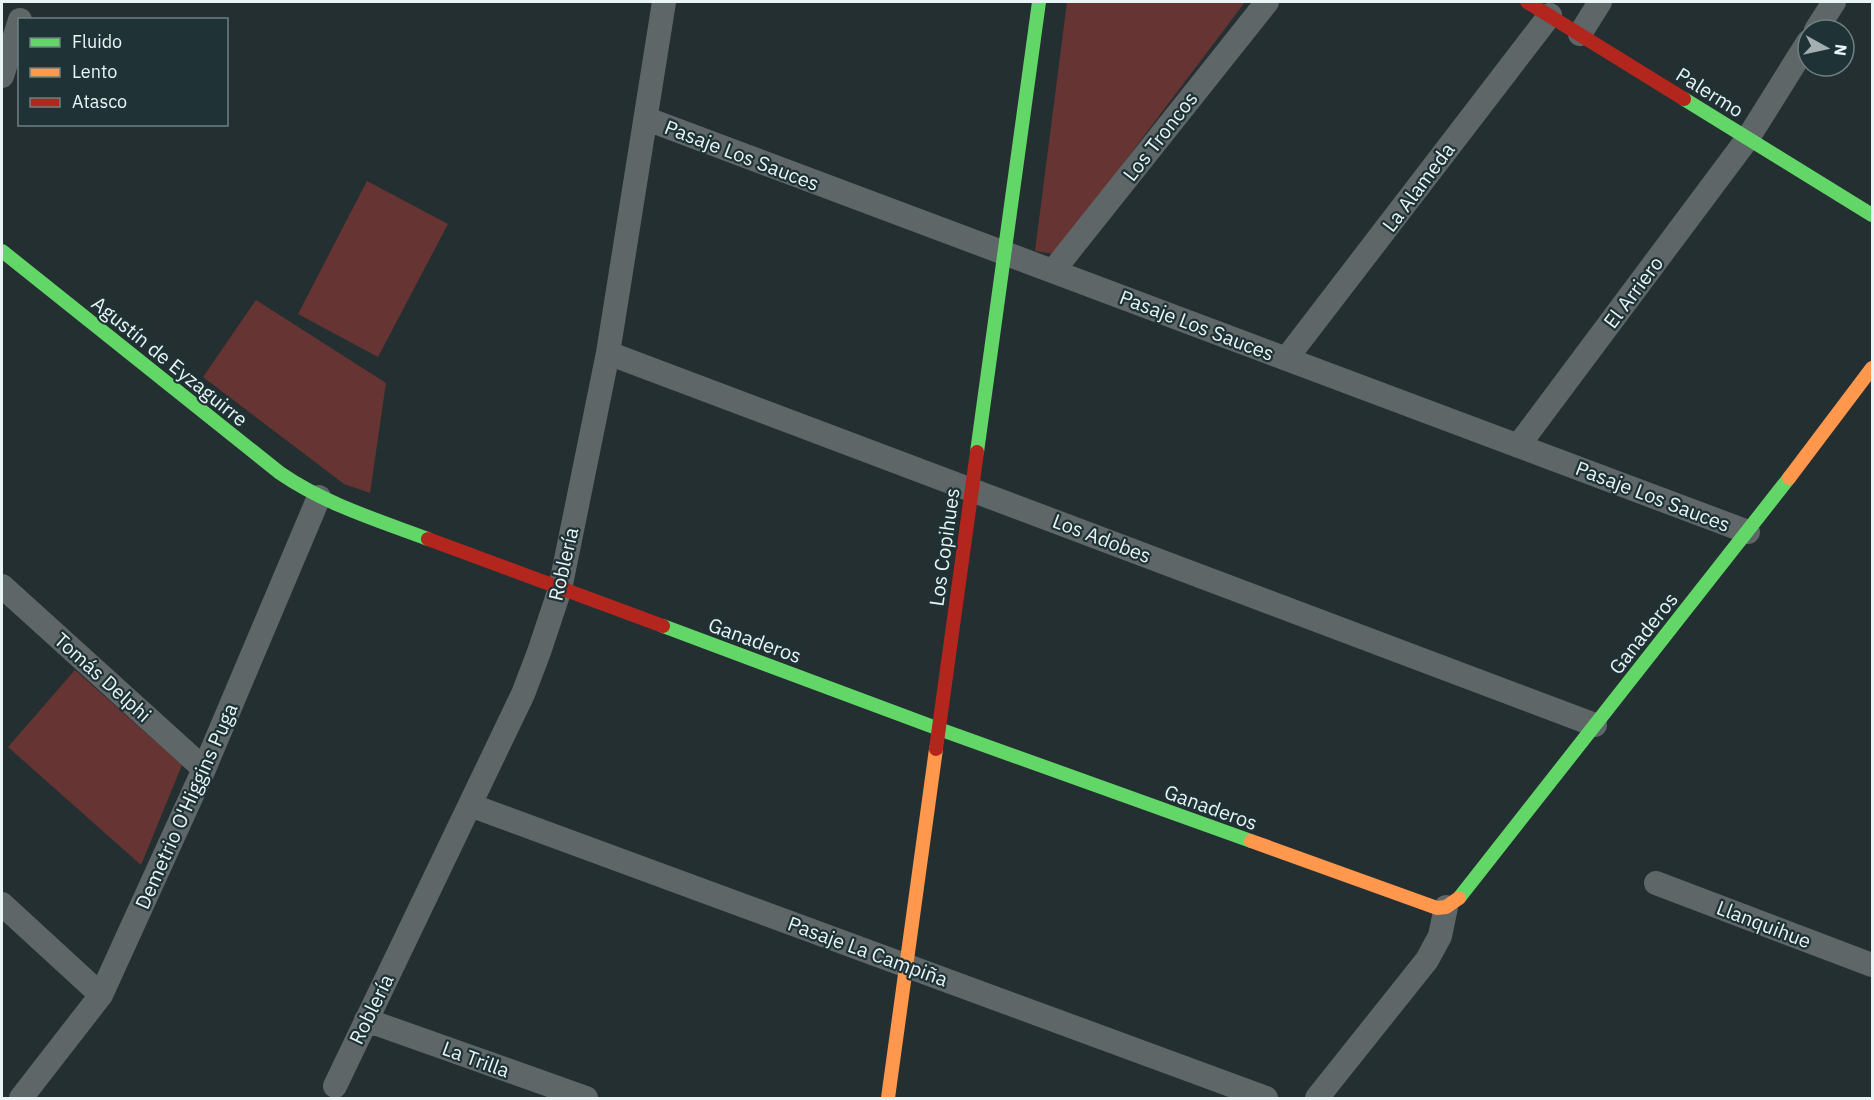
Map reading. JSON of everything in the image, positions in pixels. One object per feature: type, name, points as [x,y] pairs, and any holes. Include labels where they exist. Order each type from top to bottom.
[{"type":"street","points":[[20,18],[24,2]]},
{"type":"street","name":"Roblería","points":[[334,1086],[523,694],[560,589],[608,353],[664,2]]},
{"type":"street","name":"Los Copihues","points":[[888,1098],[1039,2]]},
{"type":"street","name":"Los Troncos","points":[[1053,271],[1267,2]]},
{"type":"street","name":"Palermo","points":[[1527,2],[1872,215]]},
{"type":"street","points":[[1580,34],[1600,2]]},
{"type":"street","points":[[1824,18],[1834,2]]},
{"type":"street","name":"La Alameda","points":[[1286,359],[1550,15]]},
{"type":"street","points":[[2,76],[18,26]]},
{"type":"street","name":"El Arriero","points":[[1518,446],[1748,138],[1796,61]]},
{"type":"street","name":"Pasaje Los Sauces","points":[[647,119],[1748,532]]},
{"type":"street","name":"Agustín de Eyzaguirre","points":[[2,251],[232,436],[280,473],[319,496]]},
{"type":"street","name":"Los Adobes","points":[[608,353],[1595,724]]},
{"type":"street","name":"Ganaderos","points":[[319,496],[358,514],[939,729],[1437,908],[1446,907],[1459,898],[1748,532],[1872,368]]},
{"type":"street","name":"Demetrio O'Higgins Puga","points":[[21,1098],[101,995],[204,769],[319,496]]},
{"type":"street","name":"Tomás Delphi","points":[[2,586],[204,769]]},
{"type":"street","name":"Pasaje La Campiña","points":[[470,805],[1266,1098]]},
{"type":"street","name":"Llanquihue","points":[[1656,883],[1872,965]]},
{"type":"street","points":[[2,904],[101,995]]},
{"type":"street","points":[[1317,1098],[1427,960],[1440,936],[1446,907]]},
{"type":"street","name":"La Trilla","points":[[366,1020],[586,1098]]},
{"type":"shaded area","points":[[1067,2],[1245,2],[1055,254],[1035,251]]},
{"type":"shaded area","points":[[367,181],[448,224],[378,357],[298,314]]},
{"type":"shaded area","points":[[256,300],[386,383],[370,493],[344,484],[203,377]]},
{"type":"shaded area","points":[[75,670],[182,765],[141,865],[8,747]]},
{"type":"traffic: fast","points":[[977,452],[1039,2]]},
{"type":"traffic: fast","points":[[1684,99],[1872,215]]},
{"type":"traffic: fast","points":[[2,251],[280,473],[315,494],[428,539]]},
{"type":"traffic: fast","points":[[1459,898],[1789,478]]},
{"type":"traffic: fast","points":[[663,626],[939,729],[1251,841]]},
{"type":"traffic: slow","points":[[1789,478],[1872,368]]},
{"type":"traffic: slow","points":[[888,1098],[936,749]]},
{"type":"traffic: slow","points":[[1251,841],[1437,908],[1446,907],[1459,898]]},
{"type":"traffic: jam","points":[[1527,2],[1684,99]]},
{"type":"traffic: jam","points":[[936,749],[977,452]]},
{"type":"traffic: jam","points":[[428,539],[663,626]]}]
